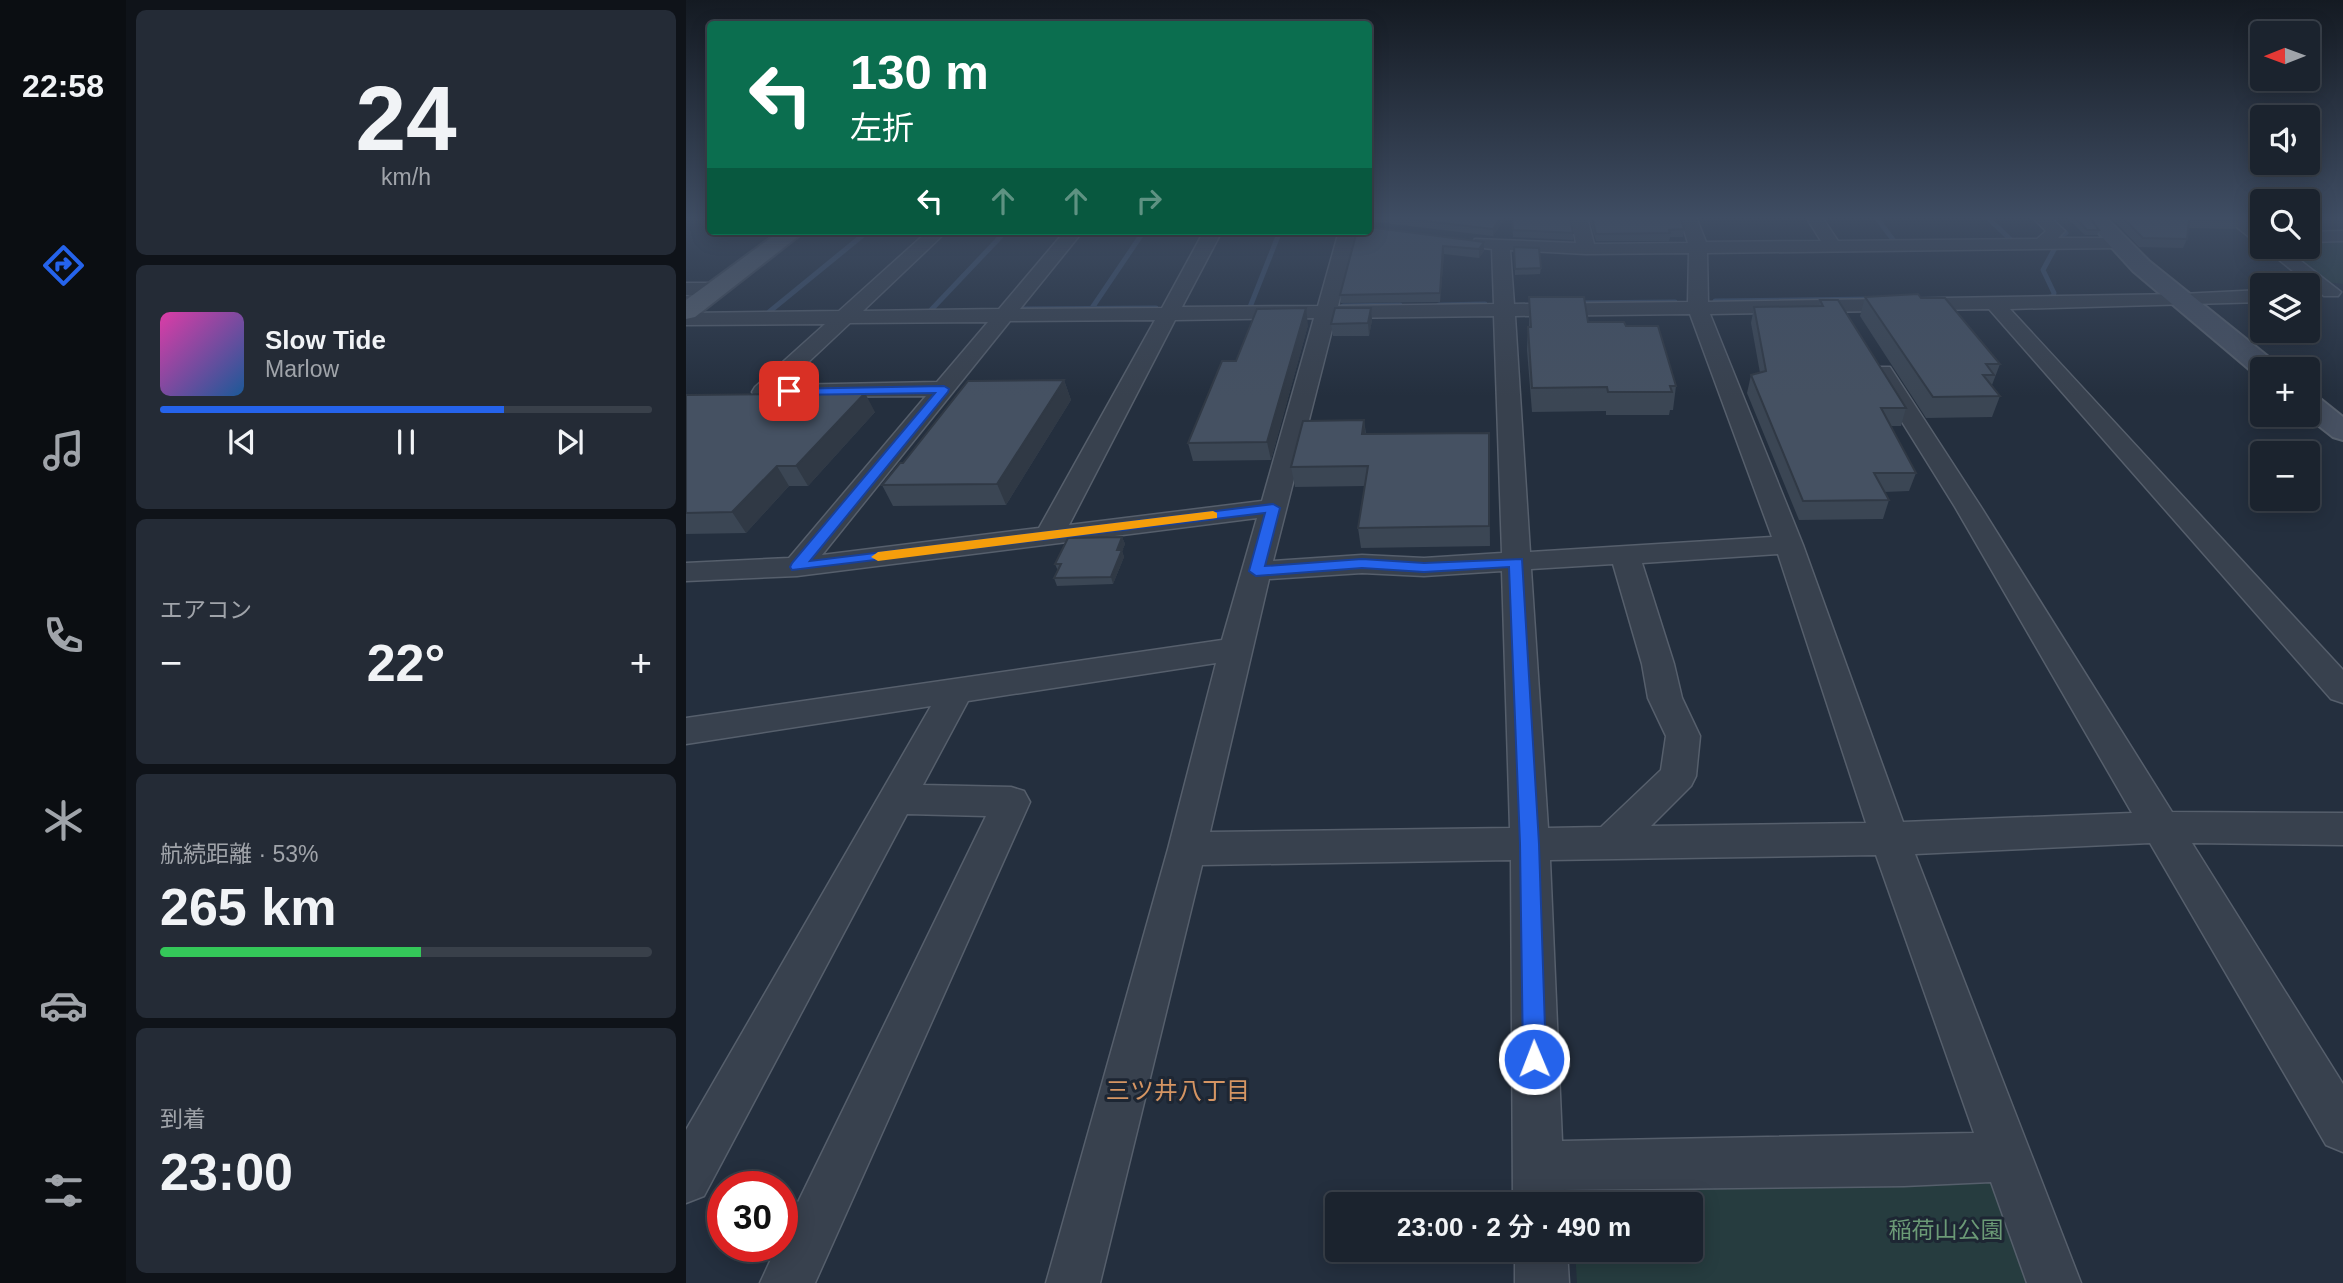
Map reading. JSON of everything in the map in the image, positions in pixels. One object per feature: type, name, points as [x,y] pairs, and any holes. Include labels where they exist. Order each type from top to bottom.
[{"type":"main road","points":[[686,312],[732,277]]},
{"type":"street","points":[[888,277],[764,392],[944,389]]},
{"type":"street","points":[[797,567],[1036,277]]},
{"type":"street","points":[[1049,536],[1189,277]]},
{"type":"street","points":[[1073,1283],[1187,849],[1235,649],[1336,277]]},
{"type":"street","points":[[1502,277],[1530,844],[1538,1185],[2008,1156]]},
{"type":"street","points":[[1696,277],[1698,308],[1789,545],[1889,839],[2054,1283]]},
{"type":"street","points":[[2155,277],[2251,357]]},
{"type":"street","points":[[2315,277],[2337,292]]},
{"type":"street","points":[[686,289],[716,289]]},
{"type":"street","points":[[686,319],[1840,306],[2250,297]]},
{"type":"street","points":[[1994,303],[2343,691]]},
{"type":"street","points":[[1840,306],[1968,507],[2343,1128]]},
{"type":"street","points":[[2320,413],[2343,431]]},
{"type":"street","points":[[686,572],[797,567],[1273,508]]},
{"type":"street","points":[[1256,571],[1362,564],[1424,567],[1789,545]]},
{"type":"street","points":[[1611,843],[1678,776],[1683,736],[1665,698],[1658,664],[1625,555]]},
{"type":"street","points":[[686,731],[1235,649]]},
{"type":"street","points":[[686,1178],[957,690]]},
{"type":"street","points":[[787,1283],[1011,802],[897,799]]},
{"type":"street","points":[[1187,849],[1889,839],[2163,827],[2343,830]]},
{"type":"street","points":[[1541,1262],[1542,1283]]},
{"type":"green space","points":[[2320,277],[2343,277],[2343,284],[2326,282]]},
{"type":"green space","name":"稲荷山公園","points":[[1993,1175],[2031,1283],[1577,1283],[1576,1262],[1703,1262],[1703,1192],[1571,1192],[1571,1189]]},
{"type":"building","points":[[1345,277],[1441,277],[1440,293],[1340,295]]},
{"type":"building","points":[[1918,294],[1921,298],[1945,298],[2000,364],[1986,364],[1994,375],[1983,375],[2000,396],[1933,397],[1865,297]]},
{"type":"building","points":[[1529,297],[1584,297],[1588,322],[1658,326],[1676,386],[1670,386],[1672,392],[1608,392],[1607,387],[1532,388]]},
{"type":"building","points":[[1820,300],[1838,300],[1906,408],[1881,408],[1916,473],[1874,473],[1889,500],[1803,501],[1751,375],[1766,371],[1754,307],[1823,306]]},
{"type":"building","points":[[1306,308],[1267,442],[1188,443],[1222,361],[1236,361],[1257,309]]},
{"type":"building","points":[[1335,308],[1371,308],[1368,323],[1331,324]]},
{"type":"building","points":[[1064,380],[997,484],[882,485],[900,463],[903,463],[968,381]]},
{"type":"building","points":[[865,393],[796,466],[777,466],[732,512],[686,513],[686,395]]},
{"type":"building","points":[[1364,420],[1362,434],[1489,433],[1489,526],[1358,528],[1368,466],[1291,467],[1303,421]]},
{"type":"building","points":[[1122,537],[1117,550],[1122,550],[1111,577],[1054,578],[1061,564],[1055,564],[1068,538]]},
{"type":"waterway","points":[[769,312],[812,277]]},
{"type":"waterway","points":[[931,310],[962,277]]},
{"type":"waterway","points":[[1092,308],[1113,277]]},
{"type":"waterway","points":[[1250,307],[1262,277]]},
{"type":"waterway","points":[[2046,277],[2054,293],[2053,297],[2050,297]]},
{"type":"waterway","points":[[1715,301],[1874,299]]},
{"type":"waterway","points":[[1573,303],[1675,302]]},
{"type":"waterway","points":[[1439,305],[1485,304]]},
{"type":"waterway","points":[[1343,306],[1400,305]]},
{"type":"waterway","points":[[1021,309],[1156,308]]},
{"type":"slow traffic","points":[[878,557],[1213,516]]},
{"type":"district","name":"三ツ井八丁目","points":[[1178,1091]]},
{"type":"route","points":[[789,391],[944,389],[797,567],[1273,508],[1256,571],[1362,564],[1424,567],[1516,562],[1530,844],[1534,1059]]}]
